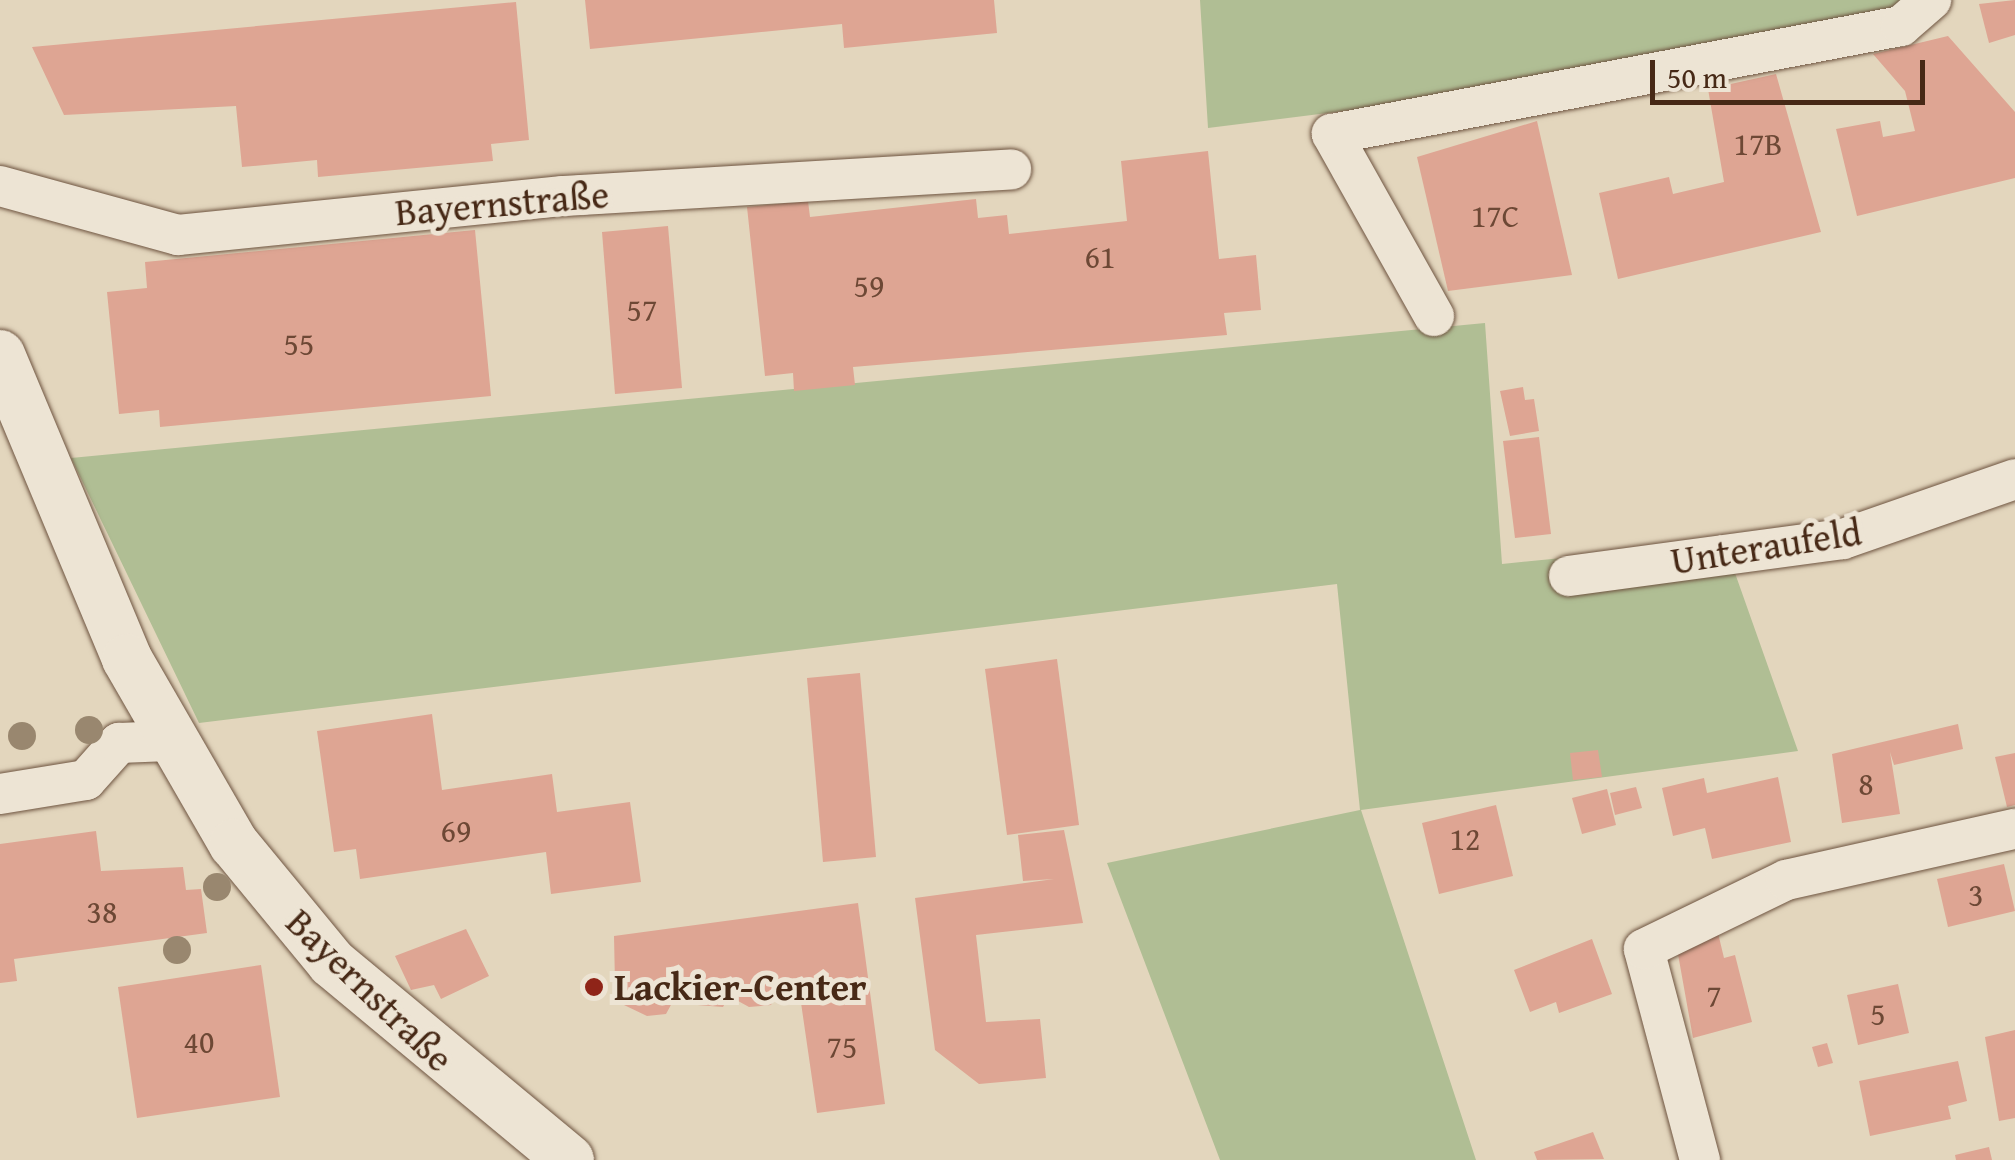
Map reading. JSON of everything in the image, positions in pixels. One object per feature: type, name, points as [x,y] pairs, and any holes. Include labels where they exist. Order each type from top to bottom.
[{"type":"street","points":[[1434,316],[1332,134],[1901,26],[1931,0]]},
{"type":"street","name":"Bayernstraße","points":[[0,186],[178,235],[563,196],[1012,168]]},
{"type":"street","name":"Bayernstraße","points":[[0,356],[169,741],[234,844],[332,963],[569,1160]]},
{"type":"street","name":"Unteraufeld","points":[[1569,576],[1844,540],[2015,479]]},
{"type":"street","points":[[0,794],[86,780],[118,743],[169,741]]},
{"type":"street","points":[[1700,1160],[1639,932],[1786,880],[2015,829]]},
{"type":"green space","points":[[1200,0],[1907,0],[1896,11],[1550,85],[1208,128]]},
{"type":"green space","points":[[1485,323],[1502,564],[1724,542],[1798,751],[1361,810],[1476,1160],[1220,1160],[1107,863],[1360,810],[1337,584],[199,723],[71,458]]},
{"type":"building","points":[[585,0],[994,0],[997,33],[844,48],[842,24],[590,49]]},
{"type":"building","points":[[2015,0],[2015,35],[1989,43],[1979,4]]},
{"type":"building","points":[[516,2],[529,140],[491,144],[493,161],[318,177],[317,160],[242,167],[236,106],[64,115],[32,47]]},
{"type":"building","points":[[1948,36],[2015,112],[2015,178],[1857,216],[1836,129],[1880,121],[1883,137],[1915,131],[1905,91],[1873,54]]},
{"type":"building","points":[[1776,74],[1821,232],[1618,279],[1599,193],[1669,177],[1673,194],[1724,182],[1708,89]]},
{"type":"building","points":[[1537,121],[1572,275],[1448,291],[1417,157]]},
{"type":"building","points":[[1208,151],[1219,259],[1256,255],[1261,310],[1224,313],[1227,335],[853,367],[855,385],[794,391],[793,373],[765,376],[747,207],[808,201],[810,217],[976,199],[978,218],[1007,215],[1009,234],[1127,221],[1121,161]]},
{"type":"building","points":[[668,226],[682,388],[615,394],[602,232]]},
{"type":"building","points":[[475,230],[491,396],[160,427],[159,410],[119,414],[107,292],[147,288],[145,262]]},
{"type":"building","points":[[1523,387],[1525,400],[1534,399],[1539,431],[1510,436],[1500,391]]},
{"type":"building","points":[[1539,437],[1551,534],[1515,538],[1503,441]]},
{"type":"building","points":[[1057,659],[1079,825],[1007,835],[985,669]]},
{"type":"building","points":[[860,673],[876,857],[823,862],[807,678]]},
{"type":"building","points":[[432,714],[442,790],[552,774],[557,812],[630,802],[641,882],[551,894],[546,852],[360,879],[356,849],[334,852],[317,731]]},
{"type":"building","points":[[1958,724],[1963,749],[1894,765],[1890,752],[1900,814],[1842,823],[1832,754]]},
{"type":"building","points":[[1598,750],[1602,777],[1573,780],[1570,753]]},
{"type":"building","points":[[2015,753],[2015,805],[2007,807],[1995,757]]},
{"type":"building","points":[[1778,777],[1791,842],[1712,859],[1705,828],[1673,836],[1662,788],[1704,778],[1707,793]]},
{"type":"building","points":[[1636,787],[1642,808],[1615,815],[1610,793]]},
{"type":"building","points":[[1607,789],[1616,825],[1582,834],[1572,798]]},
{"type":"building","points":[[1496,805],[1513,876],[1439,894],[1422,823]]},
{"type":"building","points":[[1064,830],[1083,923],[976,935],[986,1022],[1040,1019],[1046,1078],[979,1084],[935,1050],[915,898],[1054,879],[1023,881],[1018,835]]},
{"type":"building","points":[[96,831],[101,871],[183,867],[186,890],[201,889],[207,933],[14,959],[17,981],[0,983],[0,844]]},
{"type":"building","points":[[2004,864],[2015,911],[1948,927],[1937,879]]},
{"type":"building","points":[[858,903],[885,1104],[817,1113],[799,989],[779,989],[771,1005],[749,1007],[729,996],[723,1007],[672,1003],[666,1014],[647,1016],[624,1005],[615,984],[614,936]]},
{"type":"building","points":[[466,929],[489,976],[441,999],[434,985],[411,990],[395,956]]},
{"type":"building","points":[[1718,933],[1724,958],[1735,955],[1752,1022],[1693,1038],[1676,943]]},
{"type":"building","points":[[1592,939],[1612,994],[1559,1013],[1556,1002],[1530,1012],[1514,970]]},
{"type":"building","points":[[261,965],[280,1097],[137,1118],[118,987]]},
{"type":"building","points":[[1898,984],[1909,1033],[1858,1045],[1847,995]]},
{"type":"building","points":[[2015,1030],[2015,1118],[1999,1121],[1985,1037]]},
{"type":"building","points":[[1827,1043],[1833,1063],[1818,1067],[1812,1047]]},
{"type":"building","points":[[1958,1061],[1967,1101],[1948,1106],[1951,1119],[1870,1136],[1859,1081]]},
{"type":"building","points":[[1593,1132],[1604,1159],[1537,1160],[1534,1152]]},
{"type":"building","points":[[1989,1147],[1992,1160],[1956,1160],[1955,1155]]},
{"type":"place","name":"Lackier-Center","points":[[594,987]]}]
